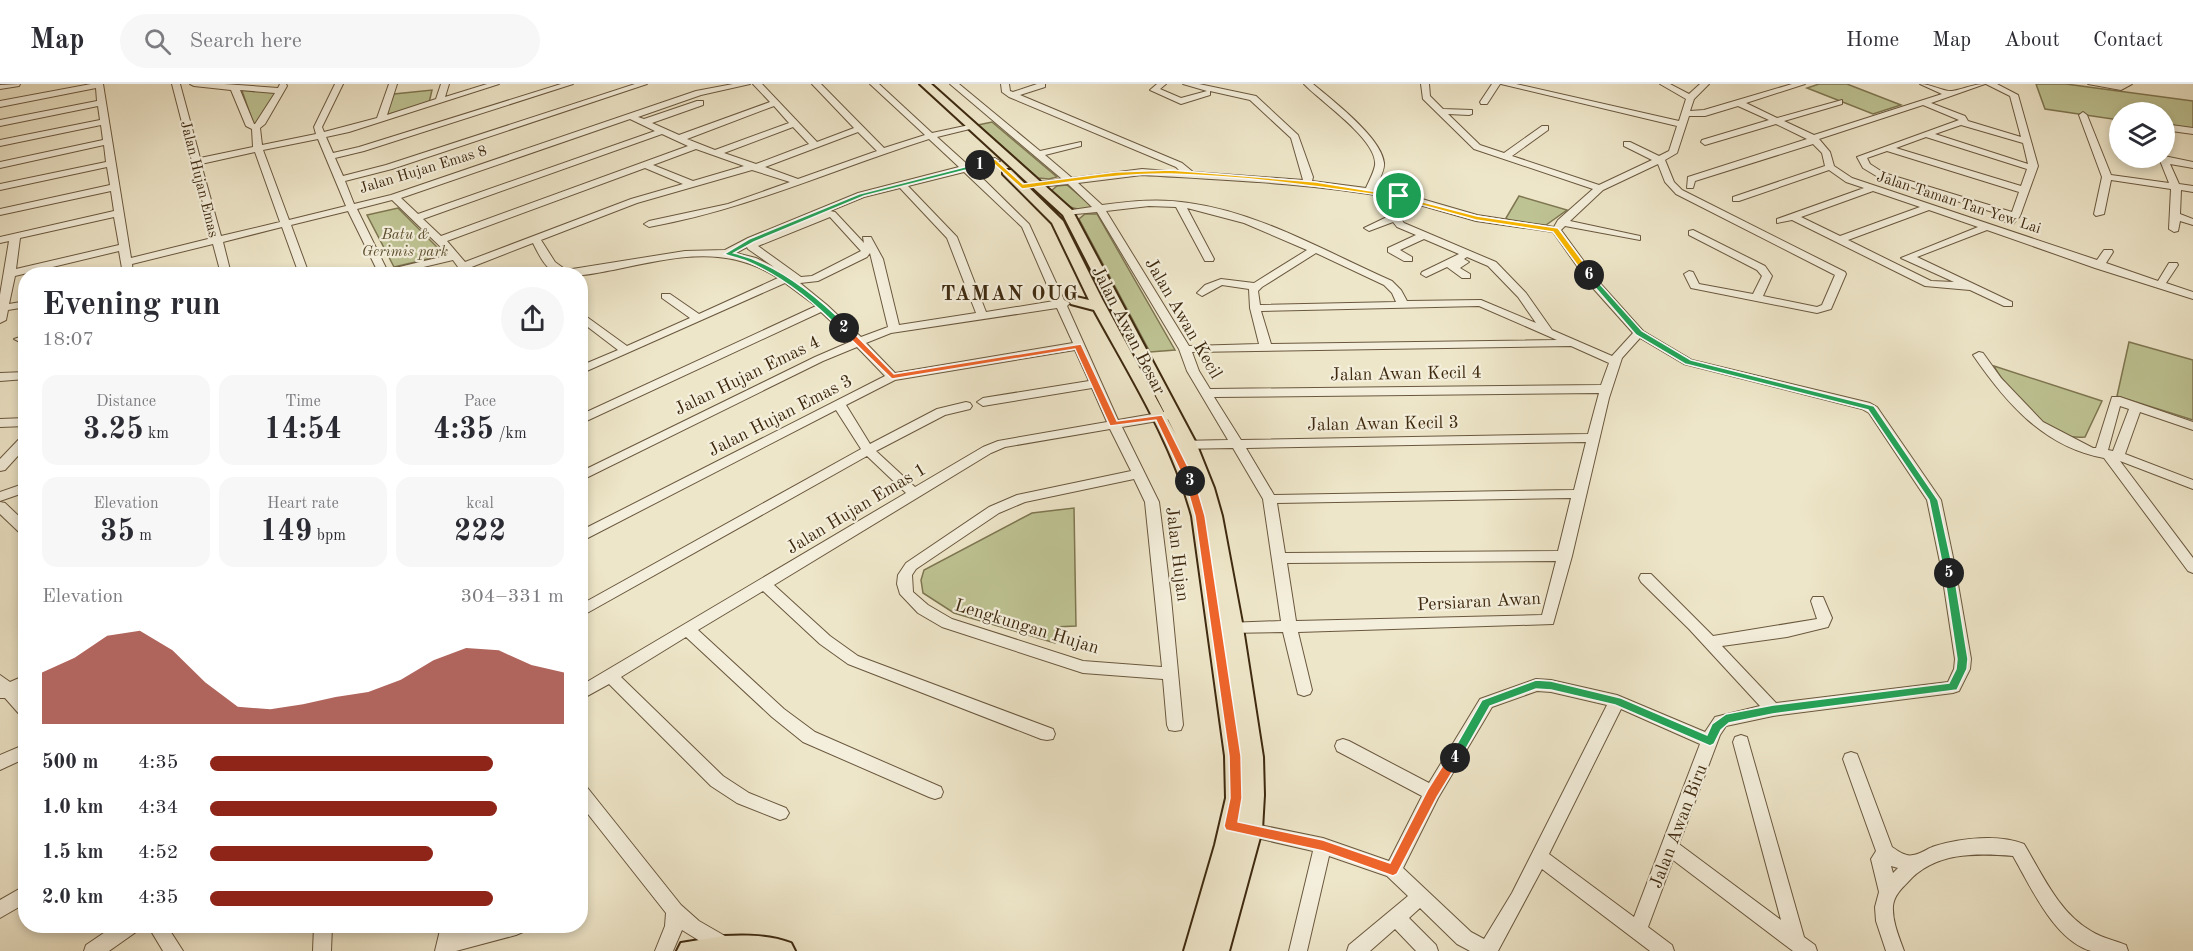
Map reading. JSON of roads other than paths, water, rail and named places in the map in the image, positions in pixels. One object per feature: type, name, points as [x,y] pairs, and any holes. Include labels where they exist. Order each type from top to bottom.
[{"type":"main road","name":"Jalan Awan Besar","points":[[912,84],[1036,184],[1068,213],[1100,299]]},
{"type":"main road","name":"Jalan Awan Besar","points":[[925,84],[995,161],[1056,221],[1181,444],[1214,516],[1235,756],[1236,798],[1241,828],[1217,951]]},
{"type":"main road","points":[[1047,194],[1049,186],[1055,182]]},
{"type":"main road","points":[[1076,301],[1100,299]]},
{"type":"main road","name":"Jalan Awan Besar","points":[[1196,951],[1241,828]]},
{"type":"main road","points":[[689,951],[725,946],[783,951]]},
{"type":"street","points":[[0,87],[16,84]]},
{"type":"street","name":"Jalan Hujan Emas","points":[[176,84],[224,267]]},
{"type":"street","points":[[194,84],[235,88],[282,88]]},
{"type":"street","points":[[339,84],[318,128],[351,207],[381,267]]},
{"type":"street","points":[[381,119],[393,84]]},
{"type":"street","points":[[440,101],[445,84]]},
{"type":"street","points":[[196,162],[320,136],[495,84]]},
{"type":"street","points":[[330,156],[361,149],[569,84]]},
{"type":"street","points":[[341,179],[389,167],[643,84]]},
{"type":"street","name":"Jalan Hujan Emas 8","points":[[126,262],[394,197],[699,93],[722,86],[746,84]]},
{"type":"street","points":[[642,123],[757,84],[814,145]]},
{"type":"street","points":[[816,84],[882,151]]},
{"type":"street","name":"Jalan Hujan","points":[[874,84],[1026,226],[1095,384],[1152,502],[1175,725]]},
{"type":"street","name":"Jalan Awan Kecil","points":[[954,84],[1069,180],[1100,209],[1185,349],[1193,371],[1270,499],[1288,626],[1304,690]]},
{"type":"street","points":[[1005,84],[1006,92],[1012,95],[1173,162],[1186,168],[1189,173]]},
{"type":"street","points":[[1162,84],[1154,90],[1181,101],[1207,93]]},
{"type":"street","points":[[1187,84],[1252,98],[1295,137],[1308,177],[1306,183]]},
{"type":"street","points":[[1308,84],[1361,132],[1373,148],[1380,164],[1370,191]]},
{"type":"street","points":[[1425,84],[1426,97],[1478,147],[1600,188]]},
{"type":"street","points":[[1484,102],[1496,84]]},
{"type":"street","points":[[1506,84],[1680,124]]},
{"type":"street","points":[[1664,84],[1690,98]]},
{"type":"street","points":[[1558,226],[1600,188],[1660,160],[1675,150],[1680,124],[1686,114],[1690,98],[1705,84]]},
{"type":"street","points":[[1686,114],[1705,113],[1801,84]]},
{"type":"street","points":[[1924,84],[1950,94]]},
{"type":"street","points":[[1690,186],[1691,179],[1981,84]]},
{"type":"street","points":[[1990,84],[2014,95],[2032,168],[2015,216],[2003,231]]},
{"type":"street","points":[[2092,84],[2124,86]]},
{"type":"street","points":[[0,104],[99,85],[127,267]]},
{"type":"street","points":[[1012,95],[1042,85]]},
{"type":"street","points":[[235,88],[250,126],[256,127],[261,124],[282,88]]},
{"type":"street","points":[[1705,142],[1839,102]]},
{"type":"street","points":[[0,123],[102,103]]},
{"type":"street","points":[[680,138],[775,103]]},
{"type":"street","points":[[1736,199],[1830,167],[1826,153],[1815,139],[1739,103]]},
{"type":"street","points":[[1924,103],[1962,118],[1961,122]]},
{"type":"street","points":[[1440,111],[1469,112]]},
{"type":"street","points":[[2083,115],[2107,177],[2099,214]]},
{"type":"street","points":[[630,116],[696,146],[800,183]]},
{"type":"street","points":[[0,143],[105,122]]},
{"type":"street","points":[[2015,216],[1881,175],[1866,166],[1862,157],[1961,122],[2027,142]]},
{"type":"street","points":[[716,153],[794,124]]},
{"type":"street","points":[[256,127],[258,149],[301,267]]},
{"type":"street","points":[[649,224],[735,206],[882,151],[930,135],[965,127]]},
{"type":"street","points":[[473,267],[535,239],[634,201],[753,167],[858,129]]},
{"type":"street","points":[[1505,156],[1545,129]]},
{"type":"street","points":[[2175,129],[2193,131]]},
{"type":"street","points":[[417,219],[662,131]]},
{"type":"street","points":[[1925,134],[2032,168]]},
{"type":"street","points":[[0,165],[107,142]]},
{"type":"street","points":[[1038,154],[1078,144]]},
{"type":"street","points":[[1627,144],[1660,160],[1664,164],[1666,179],[1678,192],[1841,274],[1827,307],[1821,310],[1695,285],[1689,273]]},
{"type":"street","points":[[441,240],[696,146]]},
{"type":"street","points":[[1886,148],[2024,190]]},
{"type":"street","points":[[892,377],[823,307],[752,247],[754,244],[837,210],[861,195],[995,161]]},
{"type":"street","points":[[2175,161],[2193,165]]},
{"type":"street","points":[[0,187],[110,164]]},
{"type":"street","points":[[646,165],[692,184]]},
{"type":"street","name":"Jalan Taman Tan Yew Lai","points":[[1830,167],[1849,180],[1871,189],[2193,296]]},
{"type":"street","points":[[2167,168],[2176,187],[2174,229]]},
{"type":"street","points":[[1022,187],[1142,172],[1189,173],[1370,191],[1399,196],[1476,218],[1558,226],[1636,238]]},
{"type":"street","points":[[2107,177],[2193,189]]},
{"type":"street","points":[[903,186],[952,237],[982,315]]},
{"type":"street","points":[[0,212],[114,187]]},
{"type":"street","points":[[1780,221],[1871,189]]},
{"type":"street","points":[[1399,196],[1393,210],[1394,218],[1400,225],[1492,264],[1511,282],[1550,334]]},
{"type":"street","points":[[394,197],[441,240],[464,267]]},
{"type":"street","points":[[1068,213],[1159,203],[1237,217],[1388,283],[1397,292],[1403,305]]},
{"type":"street","points":[[1180,205],[1209,259]]},
{"type":"street","points":[[1840,240],[1929,207]]},
{"type":"street","points":[[837,210],[878,260],[894,328]]},
{"type":"street","points":[[728,254],[752,240],[837,210]]},
{"type":"street","points":[[0,240],[118,213]]},
{"type":"street","points":[[2176,216],[2193,222]]},
{"type":"street","points":[[1793,217],[1935,286],[1976,287]]},
{"type":"street","points":[[1369,228],[1394,218]]},
{"type":"street","points":[[1558,226],[1595,284],[1639,333]]},
{"type":"street","points":[[1890,265],[1988,226]]},
{"type":"street","points":[[1693,233],[1761,268],[1767,276],[1757,298]]},
{"type":"street","points":[[1408,259],[1392,250],[1422,236]]},
{"type":"street","points":[[0,320],[15,237]]},
{"type":"street","points":[[535,239],[554,267]]},
{"type":"street","points":[[588,269],[704,252],[748,259],[794,283],[814,279],[863,255],[866,251],[862,240]]},
{"type":"street","points":[[39,267],[123,247]]},
{"type":"street","points":[[1266,348],[1252,295],[1256,287],[1314,250]]},
{"type":"street","points":[[2099,266],[2108,252]]},
{"type":"street","points":[[1425,274],[1472,255]]},
{"type":"street","points":[[1466,276],[1452,268],[1472,255]]},
{"type":"street","points":[[412,267],[455,256]]},
{"type":"street","points":[[1909,257],[2008,304]]},
{"type":"street","points":[[588,368],[697,318],[794,283],[878,260]]},
{"type":"street","points":[[2160,285],[2173,265]]},
{"type":"street","points":[[10,274],[18,272]]},
{"type":"street","points":[[1202,293],[1213,283],[1219,281],[1256,287]]},
{"type":"street","points":[[666,296],[697,318]]},
{"type":"street","name":"Jalan Hujan Emas 4","points":[[588,473],[857,341],[894,328],[1076,301]]},
{"type":"street","points":[[1255,308],[1481,303],[1615,361]]},
{"type":"street","points":[[2,308],[18,305]]},
{"type":"street","points":[[588,416],[823,307]]},
{"type":"street","points":[[588,321],[626,351]]},
{"type":"street","name":"Persiaran Awan","points":[[1225,628],[1545,621],[1550,617],[1592,438],[1615,361],[1639,333]]},
{"type":"street","name":"Jalan Awan Biru","points":[[1638,930],[1671,848],[1713,732],[1724,719],[1773,710],[1953,687],[1962,669],[1963,659],[1934,500],[1871,408],[1705,368],[1688,362],[1639,333]]},
{"type":"street","points":[[1185,349],[1570,343]]},
{"type":"street","name":"Jalan Hujan Emas 3","points":[[588,533],[892,377],[1078,346]]},
{"type":"street","points":[[1979,355],[1997,381],[2039,425],[2090,451],[2109,454],[2193,485]]},
{"type":"street","points":[[0,377],[18,376]]},
{"type":"street","points":[[983,402],[1095,384]]},
{"type":"street","name":"Jalan Awan Kecil 4","points":[[1206,393],[1606,389]]},
{"type":"street","points":[[2193,426],[2116,400],[2109,454],[2193,568]]},
{"type":"street","points":[[840,405],[850,429],[868,450],[915,494]]},
{"type":"street","points":[[588,608],[868,450],[941,412],[966,406]]},
{"type":"street","points":[[2109,454],[2136,407]]},
{"type":"street","name":"Jalan Hujan Emas 1","points":[[588,689],[994,447],[1166,416]]},
{"type":"street","points":[[0,423],[18,422]]},
{"type":"street","name":"Jalan Awan Kecil 3","points":[[1181,444],[1592,438]]},
{"type":"street","points":[[0,467],[18,448]]},
{"type":"street","name":"Lengkungan Hujan","points":[[1138,474],[1034,494],[994,510],[911,566],[905,575],[904,584],[914,601],[947,623],[1083,667],[1171,674]]},
{"type":"street","points":[[0,497],[18,490]]},
{"type":"street","points":[[1270,499],[1580,494]]},
{"type":"street","points":[[0,506],[18,523]]},
{"type":"street","points":[[1278,558],[1565,556]]},
{"type":"street","points":[[1646,578],[1773,710]]},
{"type":"street","points":[[765,585],[825,640],[853,660],[1047,734]]},
{"type":"street","points":[[1710,642],[1787,631],[1823,623],[1825,618],[1818,601]]},
{"type":"street","points":[[687,629],[778,713],[809,737],[935,792]]},
{"type":"street","points":[[610,675],[717,781],[743,798],[780,813]]},
{"type":"street","points":[[18,683],[3,688],[18,703]]},
{"type":"street","points":[[1393,870],[1432,793],[1486,703],[1536,685],[1551,686],[1617,701],[1710,741]]},
{"type":"street","points":[[1241,828],[1323,846],[1393,870],[1464,938],[1488,951],[1518,899],[1617,701]]},
{"type":"street","points":[[1741,742],[1802,946]]},
{"type":"street","points":[[1343,746],[1432,793]]},
{"type":"street","points":[[0,763],[18,754]]},
{"type":"street","points":[[1851,759],[1885,852],[1894,859],[1914,864]]},
{"type":"street","points":[[588,801],[675,911],[692,927],[725,946]]},
{"type":"street","points":[[1888,891],[1904,870],[1937,852],[1974,845],[2018,849],[2059,916],[2081,938],[2099,947],[2119,951]]},
{"type":"street","points":[[1298,951],[1323,846]]},
{"type":"street","points":[[1671,848],[1802,946]]},
{"type":"street","points":[[1885,852],[1880,859],[1888,891],[1884,912],[1895,951]]},
{"type":"street","points":[[1538,856],[1665,951]]},
{"type":"street","points":[[1356,951],[1420,896]]},
{"type":"street","points":[[1,909],[18,898]]},
{"type":"street","points":[[664,951],[674,926],[675,911]]},
{"type":"street","points":[[1396,917],[1429,951]]},
{"type":"street","points":[[93,951],[119,933]]},
{"type":"street","points":[[162,933],[174,951]]},
{"type":"street","points":[[322,951],[323,933]]},
{"type":"street","points":[[445,948],[448,933]]},
{"type":"street","points":[[445,948],[493,933]]},
{"type":"district","name":"TAMAN OUG","points":[[1010,293]]},
{"type":"park label","name":"Batu & Gerimis park","points":[[405,242]]}]
